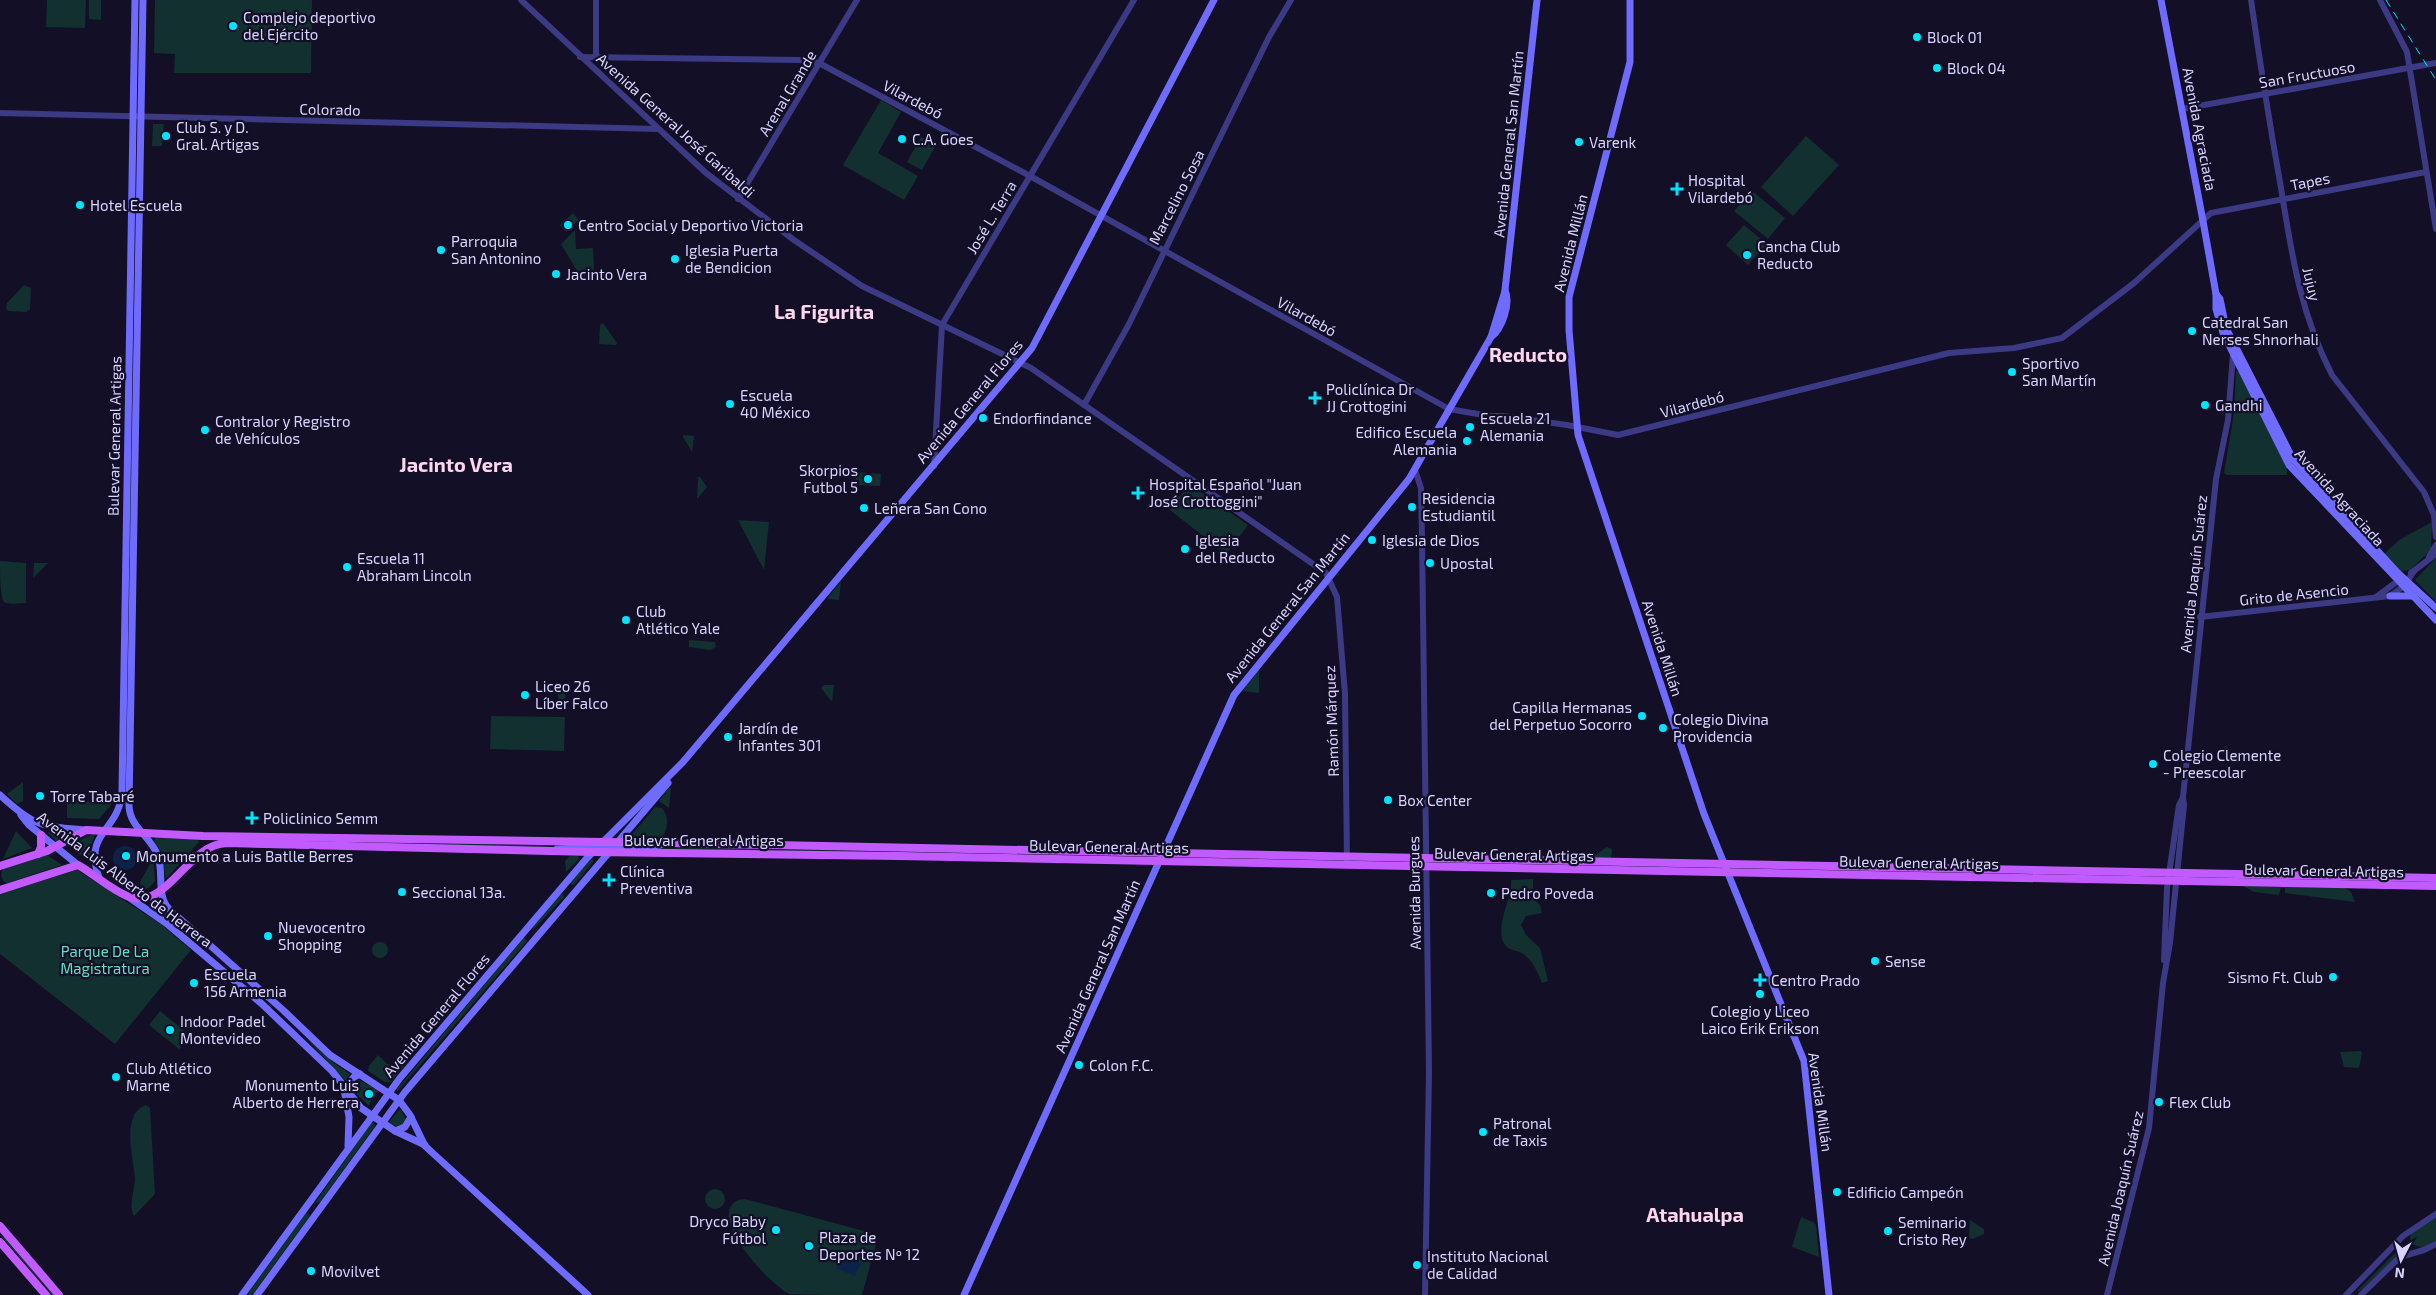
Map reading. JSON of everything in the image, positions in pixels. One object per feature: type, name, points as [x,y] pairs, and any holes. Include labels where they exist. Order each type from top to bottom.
[{"type":"main road","name":"Bulevar General Artigas","points":[[135,0],[137,116],[129,806],[134,824],[145,834]]},
{"type":"main road","name":"Bulevar General Artigas","points":[[143,0],[137,116],[122,791],[119,810],[106,830],[145,834],[597,847],[1347,861],[1727,872],[2436,878]]},
{"type":"main road","name":"Avenida General Flores","points":[[257,1295],[399,1100],[650,805],[675,772],[934,466],[1036,342],[1214,0]]},
{"type":"main road","name":"Avenida General San Martín","points":[[964,1295],[1234,695],[1409,479],[1490,337],[1495,334],[1504,316],[1537,0]]},
{"type":"main road","name":"Avenida Millán","points":[[1630,0],[1630,62],[1569,297],[1569,323],[1577,428],[1698,796],[1804,1061],[1829,1295]]},
{"type":"main road","name":"Avenida Agraciada","points":[[2161,0],[2216,294],[2220,299],[2226,328],[2293,459],[2436,620]]},
{"type":"main road","name":"Avenida Agraciada","points":[[2216,294],[2214,299],[2219,324],[2289,465],[2403,581],[2436,608]]},
{"type":"main road","points":[[2390,596],[2413,596]]},
{"type":"main road","name":"Avenida General Flores","points":[[242,1295],[389,1092],[597,847],[675,772]]},
{"type":"main road","name":"Avenida Luis Alberto de Herrera","points":[[0,795],[21,815],[42,825],[86,830],[106,830]]},
{"type":"main road","name":"Avenida Luis Alberto de Herrera","points":[[21,815],[24,821],[78,865],[166,923],[262,1004],[332,1071],[344,1089],[361,1108],[395,1131],[425,1146],[588,1295]]},
{"type":"main road","points":[[0,866],[38,854],[86,830]]},
{"type":"main road","points":[[99,878],[94,860],[94,849],[99,838],[106,830]]},
{"type":"main road","points":[[124,895],[144,897],[161,890],[159,860],[145,834]]},
{"type":"main road","points":[[38,854],[41,847],[40,835]]},
{"type":"main road","name":"Bulevar General Artigas","points":[[161,890],[202,851],[214,844],[552,852],[597,847],[669,843],[1160,857]]},
{"type":"main road","name":"Bulevar General Artigas","points":[[1426,863],[1724,864],[2436,886]]},
{"type":"main road","points":[[0,890],[78,865]]},
{"type":"main road","name":"Avenida Luis Alberto de Herrera","points":[[161,890],[162,899],[168,910],[283,1010],[330,1055],[399,1100],[411,1117],[425,1146]]},
{"type":"main road","points":[[344,1089],[354,1076],[360,1074]]},
{"type":"main road","name":"Avenida Luis Alberto de Herrera","points":[[344,1089],[349,1117],[348,1149]]},
{"type":"main road","points":[[395,1131],[405,1128],[411,1117]]},
{"type":"main road","points":[[0,1226],[60,1295]]},
{"type":"main road","points":[[0,1242],[46,1295]]},
{"type":"street","name":"Avenida General José Garibaldi","points":[[521,0],[658,129],[738,199],[862,286],[1021,362],[1326,573],[1329,578]]},
{"type":"street","points":[[596,0],[596,57]]},
{"type":"street","name":"Arenal Grande","points":[[738,199],[857,0]]},
{"type":"street","name":"José L. Terra","points":[[934,466],[942,325],[1134,0]]},
{"type":"street","name":"Marcelino Sosa","points":[[1084,405],[1129,324],[1269,37],[1291,0]]},
{"type":"street","name":"Jujuy","points":[[2251,0],[2265,94],[2299,290],[2321,354],[2332,375],[2424,492],[2434,515],[2436,537]]},
{"type":"street","points":[[2380,0],[2404,46],[2436,229]]},
{"type":"street","name":"Vilardebó","points":[[580,57],[801,60],[820,63],[1030,176],[1449,409],[1624,435],[1949,354],[2014,348],[2055,340]]},
{"type":"street","name":"San Fructuoso","points":[[2182,109],[2436,63]]},
{"type":"street","name":"Colorado","points":[[0,113],[658,129]]},
{"type":"street","name":"Tapes","points":[[2055,340],[2069,334],[2134,284],[2211,213],[2426,172]]},
{"type":"street","name":"Avenida Joaquín Suárez","points":[[2107,1295],[2149,1128],[2165,966],[2170,943],[2172,877],[2179,805],[2183,797],[2200,617],[2216,479],[2228,420],[2233,354]]},
{"type":"street","name":"Avenida Burgues","points":[[1415,470],[1420,492],[1429,1073],[1426,1295]]},
{"type":"street","points":[[1409,479],[1420,492]]},
{"type":"street","points":[[2429,558],[2436,545]]},
{"type":"street","points":[[2390,596],[2403,581],[2436,554]]},
{"type":"street","name":"Ramón Márquez","points":[[1329,578],[1337,597],[1345,694],[1347,861]]},
{"type":"street","points":[[2375,598],[2403,581]]},
{"type":"street","name":"Grito de Asencio","points":[[2200,617],[2390,596]]},
{"type":"street","points":[[2346,1295],[2403,1236],[2436,1214]]},
{"type":"street","points":[[2361,1295],[2400,1257],[2424,1250],[2436,1244]]},
{"type":"green space","points":[[47,0],[86,0],[85,28],[46,27]]},
{"type":"green space","points":[[89,0],[101,0],[101,20],[89,19]]},
{"type":"green space","name":"Complejo deportivo del Ejército","points":[[155,0],[312,0],[311,73],[174,73],[175,54],[154,53]]},
{"type":"green space","points":[[881,100],[901,112],[878,153],[918,176],[904,200],[843,165]]},
{"type":"green space","points":[[153,124],[164,124],[162,146],[152,146]]},
{"type":"green space","points":[[1806,136],[1839,165],[1793,216],[1761,187]]},
{"type":"green space","points":[[921,137],[936,145],[922,170],[907,162]]},
{"type":"green space","points":[[1752,191],[1785,218],[1768,239],[1734,211]]},
{"type":"green space","points":[[573,213],[579,220],[566,232],[560,225]]},
{"type":"green space","name":"Cancha Club Reducto","points":[[1744,225],[1767,244],[1748,265],[1726,245]]},
{"type":"green space","points":[[575,230],[576,249],[593,248],[594,269],[587,282],[583,281],[561,244]]},
{"type":"green space","points":[[24,285],[31,288],[30,309],[26,312],[8,311],[6,308],[7,303]]},
{"type":"green space","points":[[603,323],[617,343],[616,345],[599,344],[600,325]]},
{"type":"green space","points":[[2236,371],[2238,371],[2287,467],[2287,475],[2227,475],[2224,473],[2234,413]]},
{"type":"green space","points":[[132,409],[133,409],[129,557]]},
{"type":"green space","points":[[683,435],[694,436],[692,452],[683,437]]},
{"type":"green space","name":"Skorpios Futbol 5","points":[[856,472],[881,474],[880,486],[855,485]]},
{"type":"green space","points":[[698,477],[707,487],[697,499]]},
{"type":"green space","points":[[1189,484],[1248,525],[1226,554],[1170,510]]},
{"type":"green space","points":[[738,520],[769,522],[764,570]]},
{"type":"green space","points":[[2432,522],[2431,550],[2410,570],[2401,571],[2384,554],[2399,540]]},
{"type":"green space","points":[[2436,558],[2436,602],[2415,580]]},
{"type":"green space","points":[[0,561],[26,563],[26,603],[12,604],[4,602],[1,589]]},
{"type":"green space","points":[[34,563],[48,563],[33,578]]},
{"type":"green space","points":[[841,581],[839,600],[827,599]]},
{"type":"green space","points":[[689,640],[715,642],[716,647],[710,650],[689,647]]},
{"type":"green space","points":[[1259,670],[1259,693],[1242,691]]},
{"type":"green space","points":[[558,684],[566,685],[565,708],[558,708]]},
{"type":"green space","points":[[824,685],[834,685],[832,702],[821,688]]},
{"type":"green space","points":[[491,716],[565,717],[564,751],[490,749]]},
{"type":"green space","points":[[23,782],[23,801],[17,804],[7,794]]},
{"type":"green space","points":[[671,788],[669,808],[659,801]]},
{"type":"green space","points":[[67,801],[111,802],[111,805],[99,819],[67,818]]},
{"type":"green space","points":[[655,807],[662,808],[666,814],[667,825],[663,836],[657,839],[630,837]]},
{"type":"green space","points":[[16,831],[32,848],[3,859]]},
{"type":"green space","points":[[49,831],[72,833],[56,841],[48,833]]},
{"type":"green space","points":[[96,833],[91,845],[90,863],[68,845]]},
{"type":"green space","points":[[156,838],[196,839],[199,842],[166,879],[161,852],[154,840]]},
{"type":"green space","points":[[391,843],[587,846],[515,847]]},
{"type":"green space","points":[[147,846],[153,856],[155,881],[149,888],[142,891],[140,882],[150,864]]},
{"type":"green space","points":[[1607,847],[1612,849],[1611,859],[1591,858]]},
{"type":"green space","points":[[698,848],[903,852],[619,849]]},
{"type":"green space","points":[[47,855],[62,865],[7,883],[3,881],[1,874],[3,869]]},
{"type":"green space","points":[[570,856],[578,856],[579,859],[566,872],[565,861]]},
{"type":"green space","points":[[590,859],[593,862],[574,885],[571,885],[570,882]]},
{"type":"green space","name":"Parque De La Magistratura","points":[[77,870],[162,925],[191,950],[115,1044],[0,954],[0,894]]},
{"type":"green space","points":[[1533,879],[1533,898],[1540,905],[1542,913],[1526,916],[1521,925],[1526,935],[1540,948],[1548,981],[1542,983],[1532,962],[1522,953],[1505,945],[1501,930],[1511,880]]},
{"type":"green space","points":[[2243,886],[2281,887],[2279,895],[2254,892]]},
{"type":"green space","points":[[2285,887],[2345,888],[2351,892],[2355,902],[2285,893]]},
{"type":"green space","points":[[560,894],[563,894],[564,897],[533,930],[533,927]]},
{"type":"green space","points":[[160,906],[197,939],[156,912]]},
{"type":"green space","points":[[524,937],[527,941],[397,1092],[397,1089]]},
{"type":"green space","points":[[380,942],[388,950],[380,958],[372,950]]},
{"type":"green space","name":"Indoor Padel Montevideo","points":[[160,1011],[191,1036],[179,1049],[149,1025]]},
{"type":"green space","points":[[308,1040],[331,1061],[350,1074],[345,1081]]},
{"type":"green space","points":[[2361,1051],[2359,1068],[2344,1067],[2340,1052]]},
{"type":"green space","points":[[378,1055],[387,1064],[404,1066],[391,1082],[385,1082],[368,1071],[369,1066]]},
{"type":"green space","points":[[359,1080],[380,1091],[373,1095],[369,1106],[352,1090],[352,1084]]},
{"type":"green space","points":[[146,1105],[150,1108],[155,1194],[134,1216],[132,1203],[135,1178],[130,1137],[131,1127],[133,1117],[138,1110]]},
{"type":"green space","points":[[400,1109],[406,1119],[406,1123],[398,1128],[389,1122]]},
{"type":"green space","points":[[371,1123],[374,1123],[375,1126],[320,1202],[315,1203]]},
{"type":"green space","points":[[715,1189],[722,1192],[725,1199],[722,1206],[715,1209],[708,1206],[705,1199],[708,1192]]},
{"type":"green space","name":"Plaza de Deportes Nº 12","points":[[745,1199],[875,1234],[877,1241],[862,1295],[789,1294],[770,1280],[739,1243],[732,1230],[729,1218],[730,1208],[736,1201]]},
{"type":"green space","points":[[306,1213],[309,1214],[309,1217],[252,1295],[247,1295]]},
{"type":"green space","points":[[1801,1217],[1816,1225],[1819,1257],[1792,1247]]},
{"type":"green space","points":[[2436,1217],[2436,1241],[2422,1248],[2412,1244],[2410,1239],[2411,1232]]},
{"type":"green space","points":[[1970,1220],[1984,1229],[1984,1234],[1973,1239],[1969,1238]]},
{"type":"green space","points":[[0,1235],[6,1238],[55,1295],[52,1295]]},
{"type":"green space","points":[[2398,1250],[2401,1253],[2360,1291],[2357,1291]]},
{"type":"water","points":[[125,846],[130,847],[136,853],[136,863],[130,869],[125,870],[120,869],[114,863],[113,858],[114,853],[120,847]]},
{"type":"water","points":[[842,1256],[861,1264],[855,1276],[836,1268]]},
{"type":"railway","points":[[2386,0],[2436,80]]},
{"type":"place","name":"Complejo deportivo del Ejército","points":[[233,26]]},
{"type":"place","name":"Block 01","points":[[1917,37]]},
{"type":"place","name":"Block 04","points":[[1937,68]]},
{"type":"place","name":"Club S. y D. Gral. Artigas","points":[[166,136]]},
{"type":"place","name":"C.A. Goes","points":[[902,139]]},
{"type":"place","name":"Varenk","points":[[1579,142]]},
{"type":"place","name":"Hospital Vilardebó","points":[[1677,189]]},
{"type":"place","name":"Hotel Escuela","points":[[80,205]]},
{"type":"place","name":"Centro Social y Deportivo Victoria","points":[[568,225]]},
{"type":"place","name":"Parroquia San Antonino","points":[[441,250]]},
{"type":"place","name":"Cancha Club Reducto","points":[[1747,255]]},
{"type":"place","name":"Iglesia Puerta de Bendicion","points":[[675,259]]},
{"type":"place","name":"Jacinto Vera","points":[[556,274]]},
{"type":"place","name":"Catedral San Nerses Shnorhali","points":[[2192,331]]},
{"type":"place","name":"Sportivo San Martín","points":[[2012,372]]},
{"type":"place","name":"Policlínica Dr JJ Crottogini","points":[[1315,398]]},
{"type":"place","name":"Escuela 40 México","points":[[730,404]]},
{"type":"place","name":"Gandhi","points":[[2205,405]]},
{"type":"place","name":"Endorfindance","points":[[983,418]]},
{"type":"place","name":"Escuela 21 Alemania","points":[[1470,427]]},
{"type":"place","name":"Contralor y Registro de Vehículos","points":[[205,430]]},
{"type":"place","name":"Edifico Escuela Alemania","points":[[1467,441]]},
{"type":"place","name":"Skorpios Futbol 5","points":[[868,479]]},
{"type":"place","name":"Hospital Español \"Juan José Crottoggini\"","points":[[1138,493]]},
{"type":"place","name":"Residencia Estudiantil","points":[[1412,507]]},
{"type":"place","name":"Leñera San Cono","points":[[864,508]]},
{"type":"place","name":"Iglesia de Dios","points":[[1372,540]]},
{"type":"place","name":"Iglesia del Reducto","points":[[1185,549]]},
{"type":"place","name":"Upostal","points":[[1430,563]]},
{"type":"place","name":"Escuela 11 Abraham Lincoln","points":[[347,567]]},
{"type":"place","name":"Club Atlético Yale","points":[[626,620]]},
{"type":"place","name":"Liceo 26 Líber Falco","points":[[525,695]]},
{"type":"place","name":"Capilla Hermanas del Perpetuo Socorro","points":[[1642,716]]},
{"type":"place","name":"Colegio Divina Providencia","points":[[1663,728]]},
{"type":"place","name":"Jardín de Infantes 301","points":[[728,737]]},
{"type":"place","name":"Colegio Clemente - Preescolar","points":[[2153,764]]},
{"type":"place","name":"Torre Tabaré","points":[[40,796]]},
{"type":"place","name":"Box Center","points":[[1388,800]]},
{"type":"place","name":"Policlinico Semm","points":[[252,818]]},
{"type":"place","name":"Monumento a Luis Batlle Berres","points":[[126,856]]},
{"type":"place","name":"Clínica Preventiva","points":[[609,880]]},
{"type":"place","name":"Seccional 13a.","points":[[402,892]]},
{"type":"place","name":"Pedro Poveda","points":[[1491,893]]},
{"type":"place","name":"Nuevocentro Shopping","points":[[268,936]]},
{"type":"place","name":"Sense","points":[[1875,961]]},
{"type":"place","name":"Sismo Ft. Club","points":[[2333,977]]},
{"type":"place","name":"Centro Prado","points":[[1760,980]]},
{"type":"place","name":"Escuela 156 Armenia","points":[[194,983]]},
{"type":"place","name":"Colegio y Liceo Laico Erik Erikson","points":[[1760,994]]},
{"type":"place","name":"Indoor Padel Montevideo","points":[[170,1030]]},
{"type":"place","name":"Colon F.C.","points":[[1079,1065]]},
{"type":"place","name":"Club Atlético Marne","points":[[116,1077]]},
{"type":"place","name":"Monumento Luis Alberto de Herrera","points":[[369,1094]]},
{"type":"place","name":"Flex Club","points":[[2159,1102]]},
{"type":"place","name":"Patronal de Taxis","points":[[1483,1132]]},
{"type":"place","name":"Edificio Campeón","points":[[1837,1192]]},
{"type":"place","name":"Dryco Baby Fútbol","points":[[776,1230]]},
{"type":"place","name":"Seminario Cristo Rey","points":[[1888,1231]]},
{"type":"place","name":"Plaza de Deportes Nº 12","points":[[809,1246]]},
{"type":"place","name":"Instituto Nacional de Calidad","points":[[1417,1265]]},
{"type":"place","name":"Movilvet","points":[[311,1271]]},
{"type":"district","name":"La Figurita","points":[[824,311]]},
{"type":"district","name":"Reducto","points":[[1528,354]]},
{"type":"district","name":"Jacinto Vera","points":[[456,464]]},
{"type":"district","name":"Atahualpa","points":[[1695,1214]]}]
